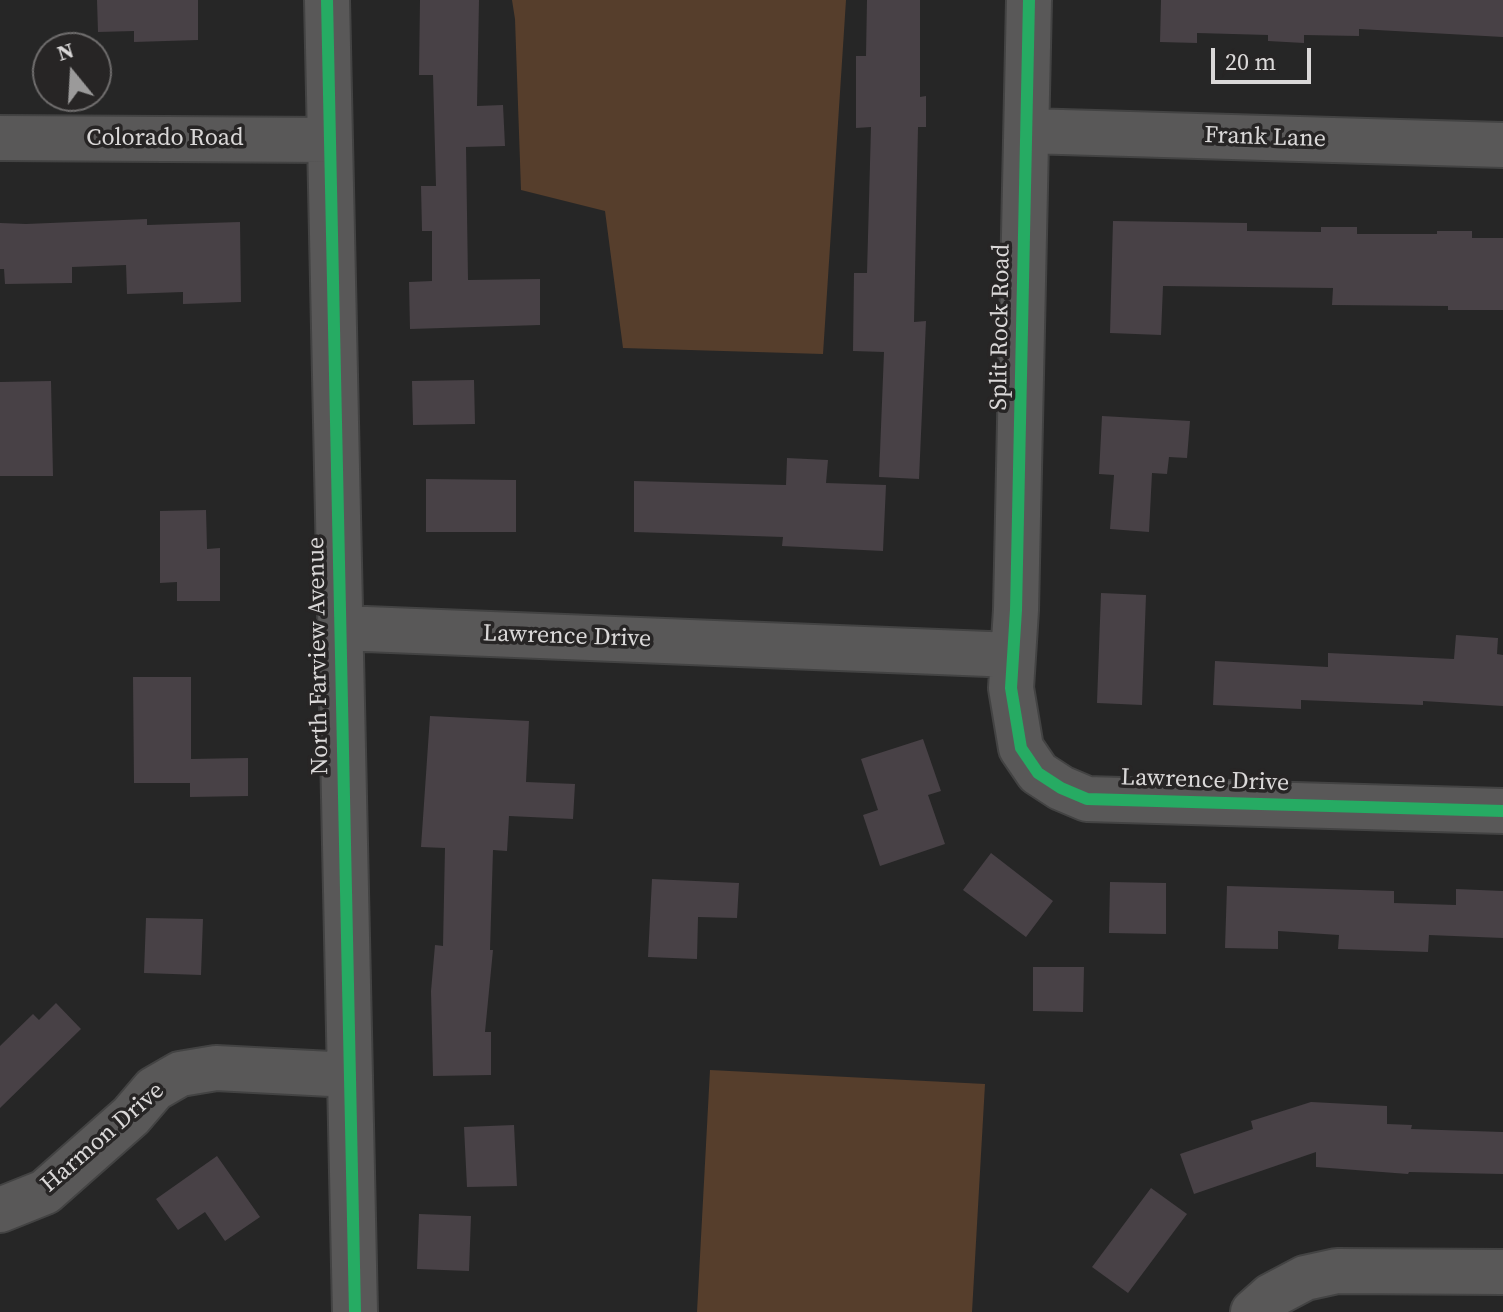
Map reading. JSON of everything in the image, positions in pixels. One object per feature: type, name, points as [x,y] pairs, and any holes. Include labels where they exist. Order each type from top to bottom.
[{"type":"street","name":"North Farview Avenue","points":[[327,0],[355,1312]]},
{"type":"street","name":"Split Rock Road","points":[[1013,655],[1029,0]]},
{"type":"street","name":"Frank Lane","points":[[1028,131],[1503,145]]},
{"type":"street","name":"Colorado Road","points":[[0,138],[330,140]]},
{"type":"street","name":"Lawrence Drive","points":[[341,628],[1013,655],[1011,688],[1021,748],[1038,773],[1061,788],[1087,799],[1503,811]]},
{"type":"street","name":"Harmon Drive","points":[[0,1210],[45,1192],[131,1116],[154,1089],[180,1074],[216,1068],[350,1075]]},
{"type":"street","points":[[1253,1312],[1271,1296],[1305,1278],[1337,1271],[1503,1272]]},
{"type":"shaded area","points":[[512,0],[846,0],[823,354],[623,348],[605,211],[521,190]]},
{"type":"shaded area","points":[[710,1070],[985,1084],[972,1312],[697,1312]]},
{"type":"building","points":[[97,0],[198,0],[198,40],[134,42],[134,31],[98,32]]},
{"type":"building","points":[[420,0],[479,0],[477,106],[503,105],[505,146],[466,147],[468,280],[540,279],[540,325],[410,329],[409,282],[432,281],[432,231],[422,231],[421,186],[436,186],[433,75],[419,75]]},
{"type":"building","points":[[867,0],[920,0],[920,97],[926,96],[926,127],[918,127],[914,322],[926,321],[919,479],[879,477],[884,352],[853,351],[854,273],[867,273],[871,127],[856,128],[856,56],[866,56]]},
{"type":"building","points":[[1161,0],[1503,0],[1503,37],[1359,29],[1359,36],[1304,35],[1304,43],[1268,41],[1268,35],[1197,33],[1197,43],[1160,42]]},
{"type":"building","points":[[147,219],[147,225],[240,222],[241,302],[183,304],[183,292],[127,294],[126,265],[72,267],[72,283],[5,284],[4,269],[0,269],[0,223]]},
{"type":"building","points":[[1113,221],[1247,223],[1247,231],[1321,232],[1321,227],[1357,227],[1357,234],[1472,231],[1472,238],[1503,238],[1503,310],[1332,305],[1333,288],[1163,286],[1161,335],[1110,333]]},
{"type":"building","points":[[474,380],[475,424],[413,425],[412,381]]},
{"type":"building","points":[[51,381],[53,476],[0,476],[0,382]]},
{"type":"building","points":[[1102,416],[1190,421],[1187,458],[1169,457],[1167,474],[1152,473],[1149,532],[1110,529],[1114,475],[1099,474]]},
{"type":"building","points":[[787,458],[828,460],[826,483],[886,485],[883,551],[782,546],[783,537],[634,532],[634,481],[786,485]]},
{"type":"building","points":[[426,479],[516,480],[516,532],[426,532]]},
{"type":"building","points":[[206,510],[207,549],[220,548],[220,601],[177,601],[177,582],[160,583],[160,511]]},
{"type":"building","points":[[1101,593],[1146,595],[1142,705],[1097,703]]},
{"type":"building","points":[[1456,635],[1498,638],[1497,654],[1503,655],[1503,706],[1423,701],[1423,705],[1301,700],[1301,709],[1213,705],[1215,661],[1328,667],[1328,653],[1454,659]]},
{"type":"building","points":[[133,677],[191,677],[191,759],[248,758],[248,796],[190,797],[190,783],[134,783]]},
{"type":"building","points":[[430,716],[529,721],[526,782],[575,784],[573,819],[509,816],[507,851],[493,850],[490,950],[493,950],[485,1032],[491,1032],[491,1075],[433,1076],[431,991],[435,945],[443,946],[445,848],[421,847]]},
{"type":"building","points":[[923,739],[941,791],[928,795],[945,844],[880,866],[863,815],[878,810],[861,759]]},
{"type":"building","points":[[991,853],[1053,901],[1026,937],[963,890]]},
{"type":"building","points":[[652,879],[739,883],[737,918],[698,917],[697,959],[648,957]]},
{"type":"building","points":[[1110,882],[1166,883],[1166,934],[1109,933]]},
{"type":"building","points":[[1227,886],[1394,891],[1394,903],[1456,905],[1456,889],[1503,891],[1503,938],[1429,935],[1428,952],[1338,949],[1339,935],[1278,931],[1278,949],[1225,948]]},
{"type":"building","points":[[146,918],[203,919],[201,975],[144,973]]},
{"type":"building","points":[[1033,967],[1084,967],[1083,1012],[1033,1011]]},
{"type":"building","points":[[56,1003],[81,1029],[0,1108],[0,1046],[33,1014],[39,1020]]},
{"type":"building","points":[[1311,1102],[1387,1106],[1387,1124],[1412,1125],[1411,1129],[1503,1132],[1503,1174],[1408,1174],[1316,1167],[1316,1152],[1194,1194],[1180,1154],[1253,1129],[1251,1121]]},
{"type":"building","points":[[514,1125],[517,1186],[467,1187],[464,1127]]},
{"type":"building","points":[[217,1156],[260,1217],[225,1241],[205,1212],[178,1230],[156,1199]]},
{"type":"building","points":[[1151,1188],[1187,1214],[1128,1293],[1092,1267]]},
{"type":"building","points":[[419,1214],[471,1216],[469,1271],[417,1269]]},
{"type":"cycle path","points":[[327,0],[355,1312]]},
{"type":"cycle path","points":[[1029,0],[1016,610],[1011,688],[1021,748],[1038,773],[1061,788],[1087,799],[1503,811]]}]
